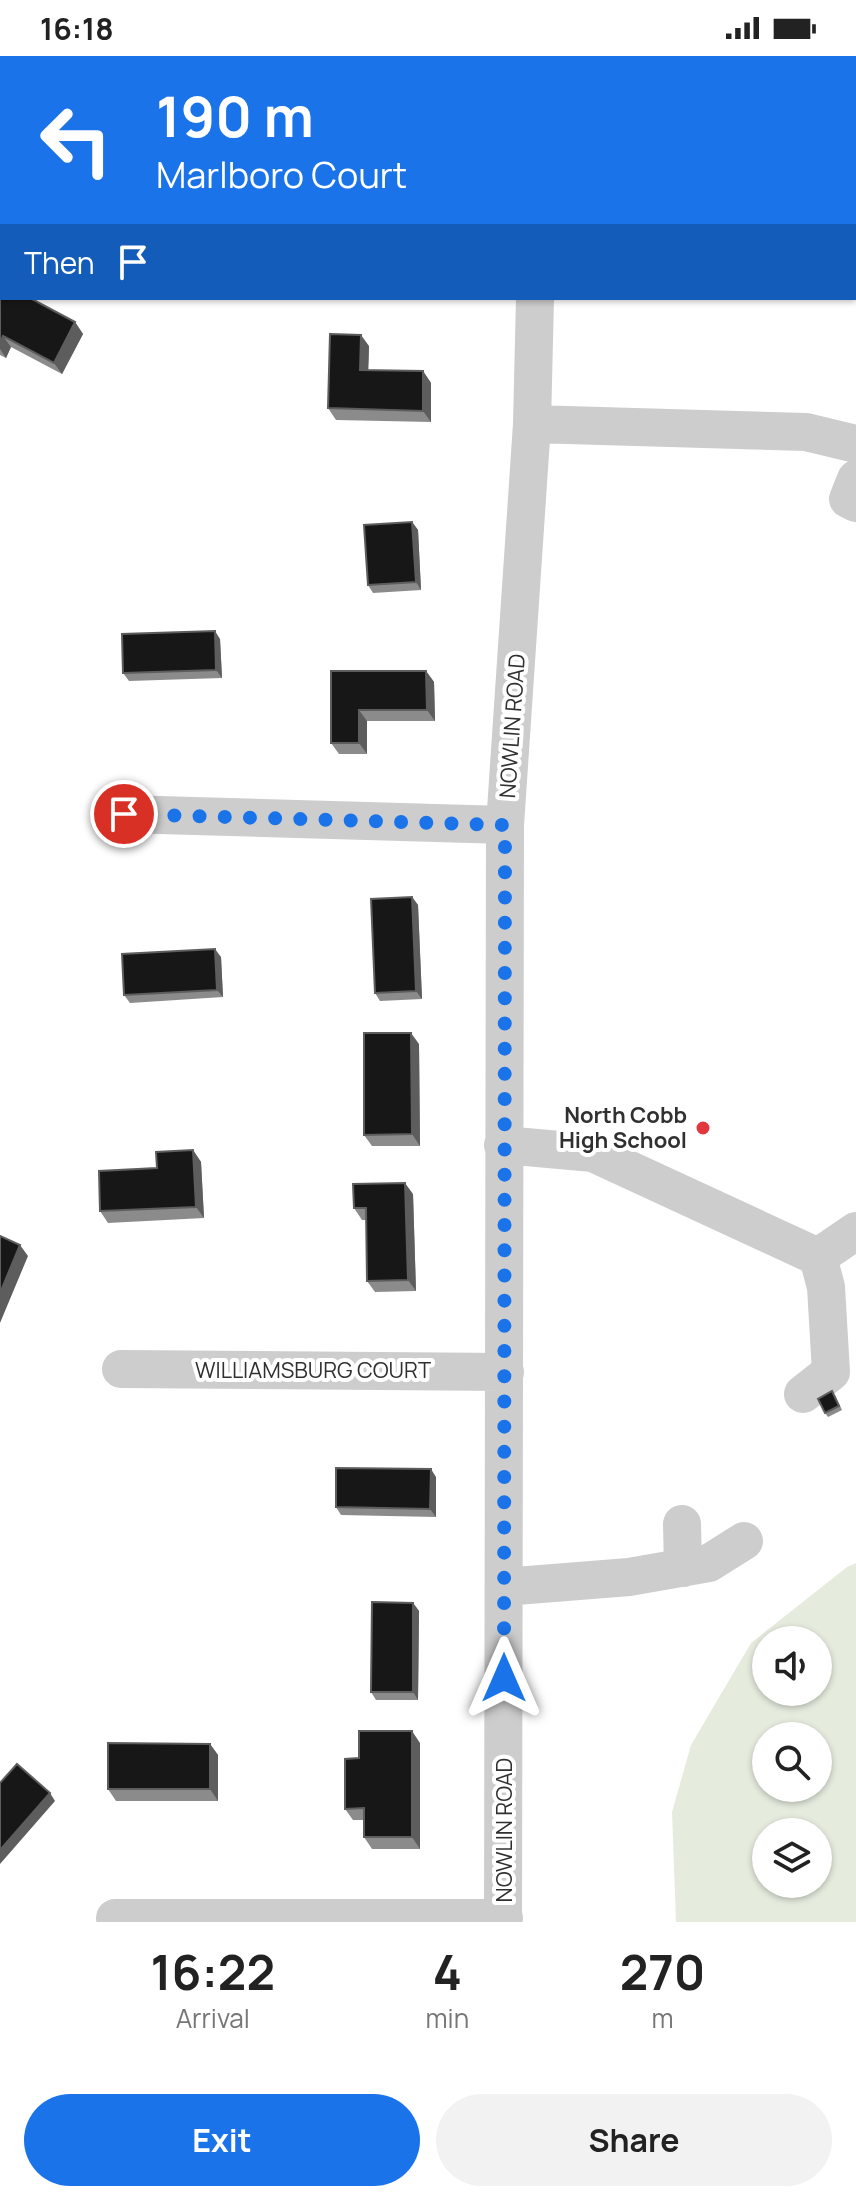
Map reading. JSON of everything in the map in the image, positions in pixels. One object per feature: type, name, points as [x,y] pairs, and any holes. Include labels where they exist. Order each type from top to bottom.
[{"type":"street","name":"NOWLIN ROAD","points":[[504,1920],[505,825],[532,424],[535,300]]},
{"type":"street","points":[[532,424],[806,432],[856,444]]},
{"type":"street","points":[[856,479],[848,499],[856,503]]},
{"type":"street","points":[[124,814],[505,825]]},
{"type":"street","points":[[503,1145],[593,1153],[818,1257]]},
{"type":"street","points":[[818,1257],[856,1231]]},
{"type":"street","points":[[803,1394],[831,1372],[826,1287],[818,1257]]},
{"type":"street","name":"WILLIAMSBURG COURT","points":[[121,1369],[505,1372]]},
{"type":"street","points":[[682,1524],[683,1568]]},
{"type":"street","points":[[504,1587],[629,1577],[683,1568],[709,1563],[744,1541]]},
{"type":"street","points":[[115,1918],[504,1920]]},
{"type":"shaded area","points":[[856,1563],[856,1922],[676,1922],[672,1812],[691,1745],[751,1643],[752,1706],[832,1706],[832,1626],[772,1626]]},
{"type":"building","points":[[0,300],[34,300],[75,322],[54,363],[3,336],[0,343]]},
{"type":"building","points":[[330,334],[361,335],[360,370],[423,371],[423,411],[328,408]]},
{"type":"building","points":[[412,522],[416,582],[368,585],[364,525]]},
{"type":"building","points":[[215,631],[216,670],[123,673],[122,634]]},
{"type":"building","points":[[331,671],[426,671],[427,710],[359,710],[359,743],[331,743]]},
{"type":"building","points":[[412,897],[416,991],[375,993],[371,899]]},
{"type":"building","points":[[215,949],[217,990],[124,995],[122,954]]},
{"type":"building","points":[[364,1033],[411,1033],[412,1134],[364,1135]]},
{"type":"building","points":[[193,1150],[196,1207],[100,1211],[99,1171],[157,1168],[156,1152]]},
{"type":"building","points":[[405,1183],[408,1280],[367,1281],[366,1208],[354,1208],[353,1184]]},
{"type":"building","points":[[0,1236],[20,1245],[0,1293]]},
{"type":"building","points":[[832,1391],[839,1406],[825,1413],[818,1399]]},
{"type":"building","points":[[336,1468],[431,1469],[430,1509],[336,1507]]},
{"type":"building","points":[[372,1602],[413,1603],[413,1692],[371,1692]]},
{"type":"building","points":[[359,1731],[412,1731],[412,1837],[364,1837],[364,1808],[345,1809],[345,1759],[359,1758]]},
{"type":"building","points":[[108,1743],[210,1744],[210,1789],[108,1789]]},
{"type":"building","points":[[17,1764],[50,1793],[0,1850],[0,1783]]},
{"type":"place","name":"North Cobb High School","points":[[703,1128]]},
{"type":"route","points":[[124,814],[505,825],[504,1678]]}]
